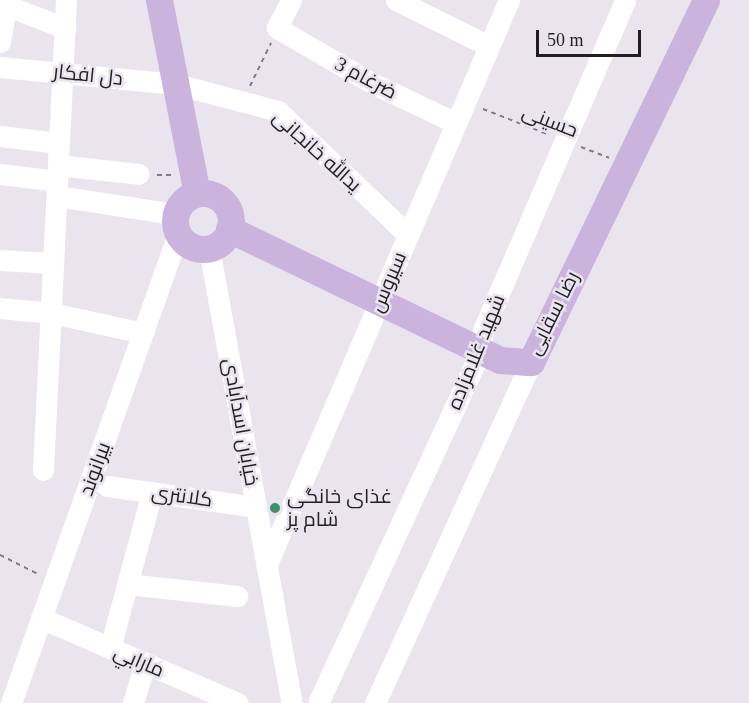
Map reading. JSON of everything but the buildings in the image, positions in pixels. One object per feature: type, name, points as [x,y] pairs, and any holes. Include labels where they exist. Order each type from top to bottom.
[{"type":"main road","points":[[159,0],[195,185],[183,201],[177,224],[197,248],[209,248],[225,238],[229,229],[229,213],[220,199],[195,185]]},
{"type":"main road","name":"رضا سقایی","points":[[229,229],[381,299],[480,352],[509,362],[531,362],[706,0]]},
{"type":"street","points":[[43,470],[66,0]]},
{"type":"street","points":[[278,28],[291,0]]},
{"type":"street","points":[[396,0],[489,46]]},
{"type":"street","name":"سیروس","points":[[267,564],[509,0]]},
{"type":"street","name":"شهید غلامزاده","points":[[319,701],[480,352],[484,328],[625,0]]},
{"type":"street","points":[[0,42],[4,3],[64,28]]},
{"type":"street","name":"ضرغام 3","points":[[278,28],[372,83],[456,123]]},
{"type":"street","name":"دل افکار","points":[[0,67],[176,84]]},
{"type":"street","name":"یدالله خانجانی","points":[[176,84],[244,100],[278,111],[408,235]]},
{"type":"street","points":[[0,136],[59,143]]},
{"type":"street","points":[[0,174],[57,180],[139,174]]},
{"type":"street","points":[[57,180],[177,224]]},
{"type":"street","name":"بیرانوند","points":[[11,703],[143,333],[177,224]]},
{"type":"street","name":"خیابان اسدآبادی","points":[[209,248],[292,703]]},
{"type":"street","points":[[0,260],[53,263]]},
{"type":"street","points":[[0,308],[52,313],[143,333]]},
{"type":"street","points":[[375,703],[531,362]]},
{"type":"street","name":"کلانتری","points":[[107,486],[256,507]]},
{"type":"street","points":[[110,648],[152,492]]},
{"type":"street","points":[[127,584],[237,596]]},
{"type":"street","name":"مارابي","points":[[42,618],[145,663],[214,698],[237,703]]},
{"type":"street","points":[[133,703],[145,663]]},
{"type":"path","points":[[244,100],[278,28]]},
{"type":"path","name":"حسینی","points":[[465,102],[626,164]]},
{"type":"path","points":[[139,174],[195,185]]},
{"type":"path","points":[[0,555],[54,582]]},
{"type":"place","name":"غذای خانگی شام پز","points":[[275,508]]}]
